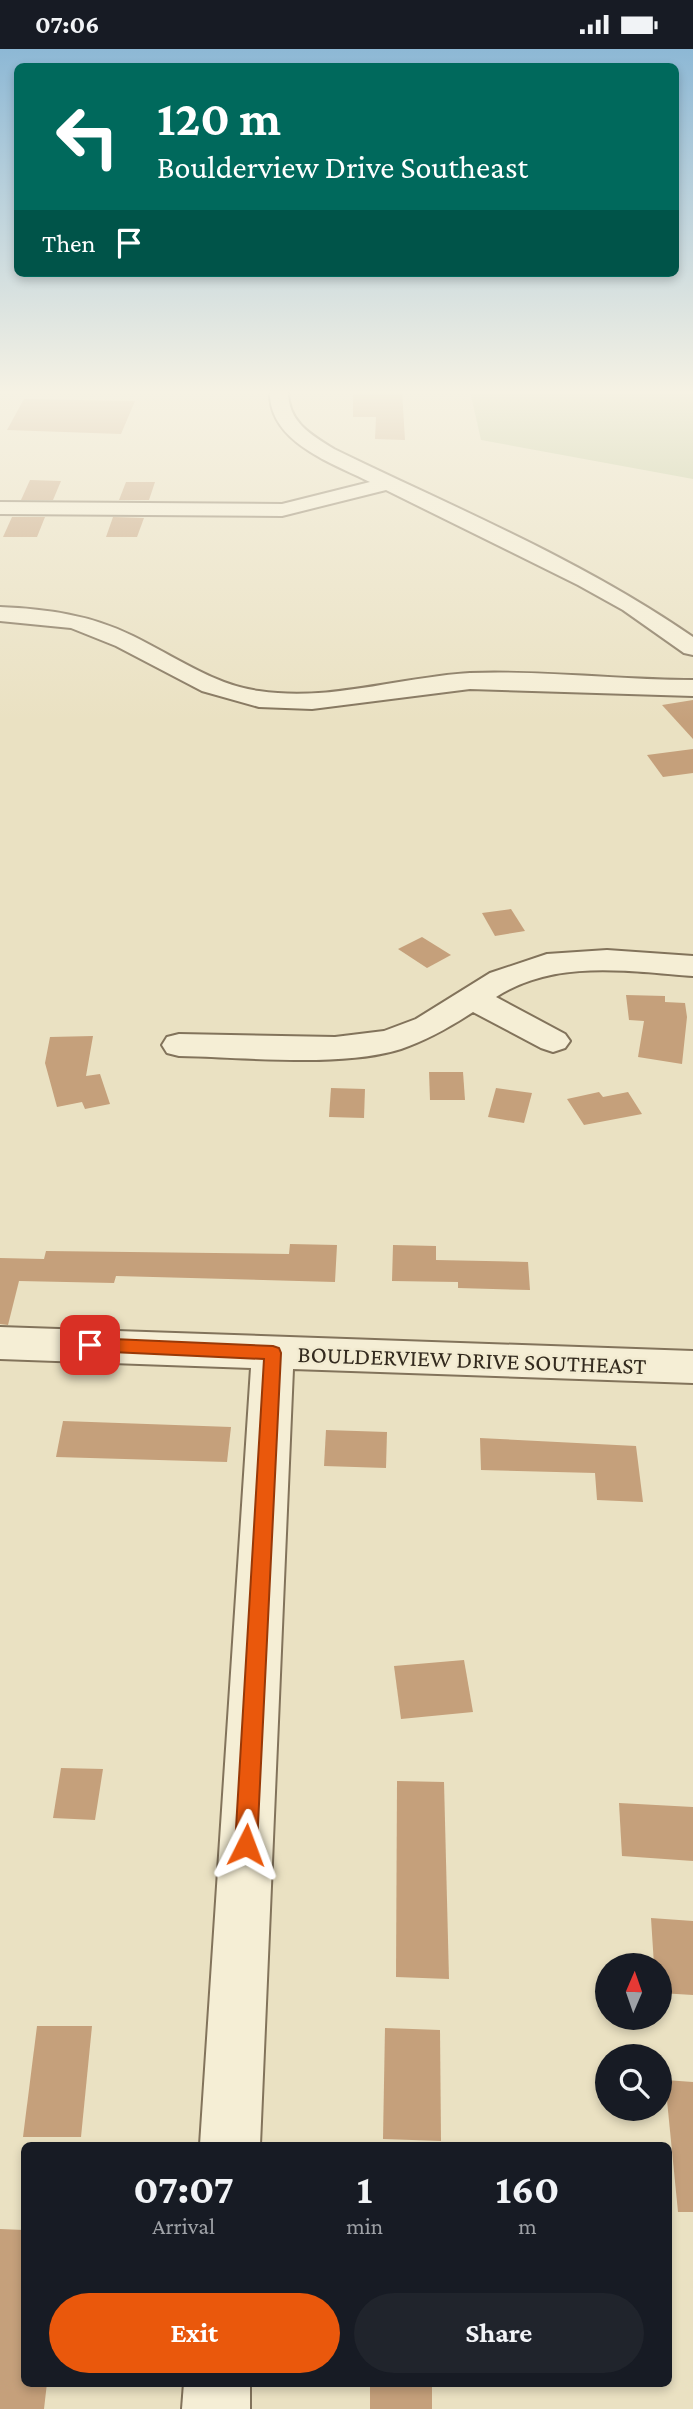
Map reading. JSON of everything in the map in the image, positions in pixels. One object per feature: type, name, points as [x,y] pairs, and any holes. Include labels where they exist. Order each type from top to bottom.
[{"type":"street","points":[[0,508],[282,510],[317,501]]},
{"type":"street","points":[[426,501],[586,579],[631,605],[693,648]]},
{"type":"street","points":[[0,614],[43,616],[80,624],[218,691],[259,699],[296,702],[375,695],[422,684],[472,681],[693,688]]},
{"type":"street","points":[[179,1045],[335,1048],[390,1041],[428,1026],[501,980],[547,964],[607,960],[693,966]]},
{"type":"street","points":[[474,999],[553,1041]]},
{"type":"street","name":"BOULDERVIEW DRIVE SOUTHEAST","points":[[0,1343],[693,1367]]},
{"type":"street","points":[[230,2142],[273,1353]]},
{"type":"street","points":[[216,2409],[217,2387]]},
{"type":"building","points":[[12,517],[45,517],[37,537],[3,537]]},
{"type":"building","points":[[113,517],[144,518],[137,537],[106,537]]},
{"type":"building","points":[[693,700],[693,739],[662,705]]},
{"type":"building","points":[[693,749],[693,773],[663,777],[647,755]]},
{"type":"building","points":[[511,909],[525,931],[495,936],[482,913]]},
{"type":"building","points":[[422,937],[451,955],[427,968],[398,949]]},
{"type":"building","points":[[626,995],[665,996],[665,1002],[685,1003],[687,1017],[682,1064],[638,1057],[644,1021],[629,1020]]},
{"type":"building","points":[[93,1036],[86,1076],[100,1074],[110,1104],[85,1109],[82,1102],[57,1107],[45,1063],[50,1037]]},
{"type":"building","points":[[429,1072],[463,1072],[465,1100],[430,1100]]},
{"type":"building","points":[[331,1088],[365,1089],[364,1118],[329,1117]]},
{"type":"building","points":[[496,1088],[532,1093],[524,1123],[488,1117]]},
{"type":"building","points":[[599,1092],[603,1097],[628,1092],[642,1114],[584,1125],[567,1099]]},
{"type":"building","points":[[290,1244],[337,1245],[335,1282],[116,1276],[114,1283],[19,1281],[8,1325],[0,1324],[0,1258],[44,1259],[46,1251],[289,1254]]},
{"type":"building","points":[[393,1245],[436,1246],[436,1260],[528,1262],[530,1290],[458,1288],[458,1282],[392,1281]]},
{"type":"building","points":[[63,1421],[231,1427],[227,1462],[56,1457]]},
{"type":"building","points":[[326,1430],[387,1432],[386,1468],[324,1466]]},
{"type":"building","points":[[480,1438],[636,1446],[643,1502],[597,1500],[595,1473],[481,1470]]},
{"type":"building","points":[[464,1660],[473,1712],[401,1719],[394,1666]]},
{"type":"building","points":[[61,1768],[103,1769],[95,1820],[53,1818]]},
{"type":"building","points":[[397,1781],[444,1782],[449,1979],[396,1977]]},
{"type":"building","points":[[619,1803],[693,1807],[693,1861],[622,1856]]},
{"type":"building","points":[[651,1918],[693,1921],[693,1995],[672,1994],[672,1953],[653,1953]]},
{"type":"building","points":[[37,2026],[92,2026],[81,2137],[23,2137]]},
{"type":"building","points":[[385,2028],[440,2030],[441,2141],[383,2139]]},
{"type":"building","points":[[672,2080],[693,2082],[693,2212],[678,2212],[669,2121],[672,2121]]},
{"type":"building","points":[[0,2229],[21,2230],[21,2387],[47,2387],[44,2409],[0,2409]]},
{"type":"building","points":[[370,2387],[432,2387],[432,2409],[370,2409]]},
{"type":"route","points":[[90,1345],[273,1353],[246,1845]]}]
